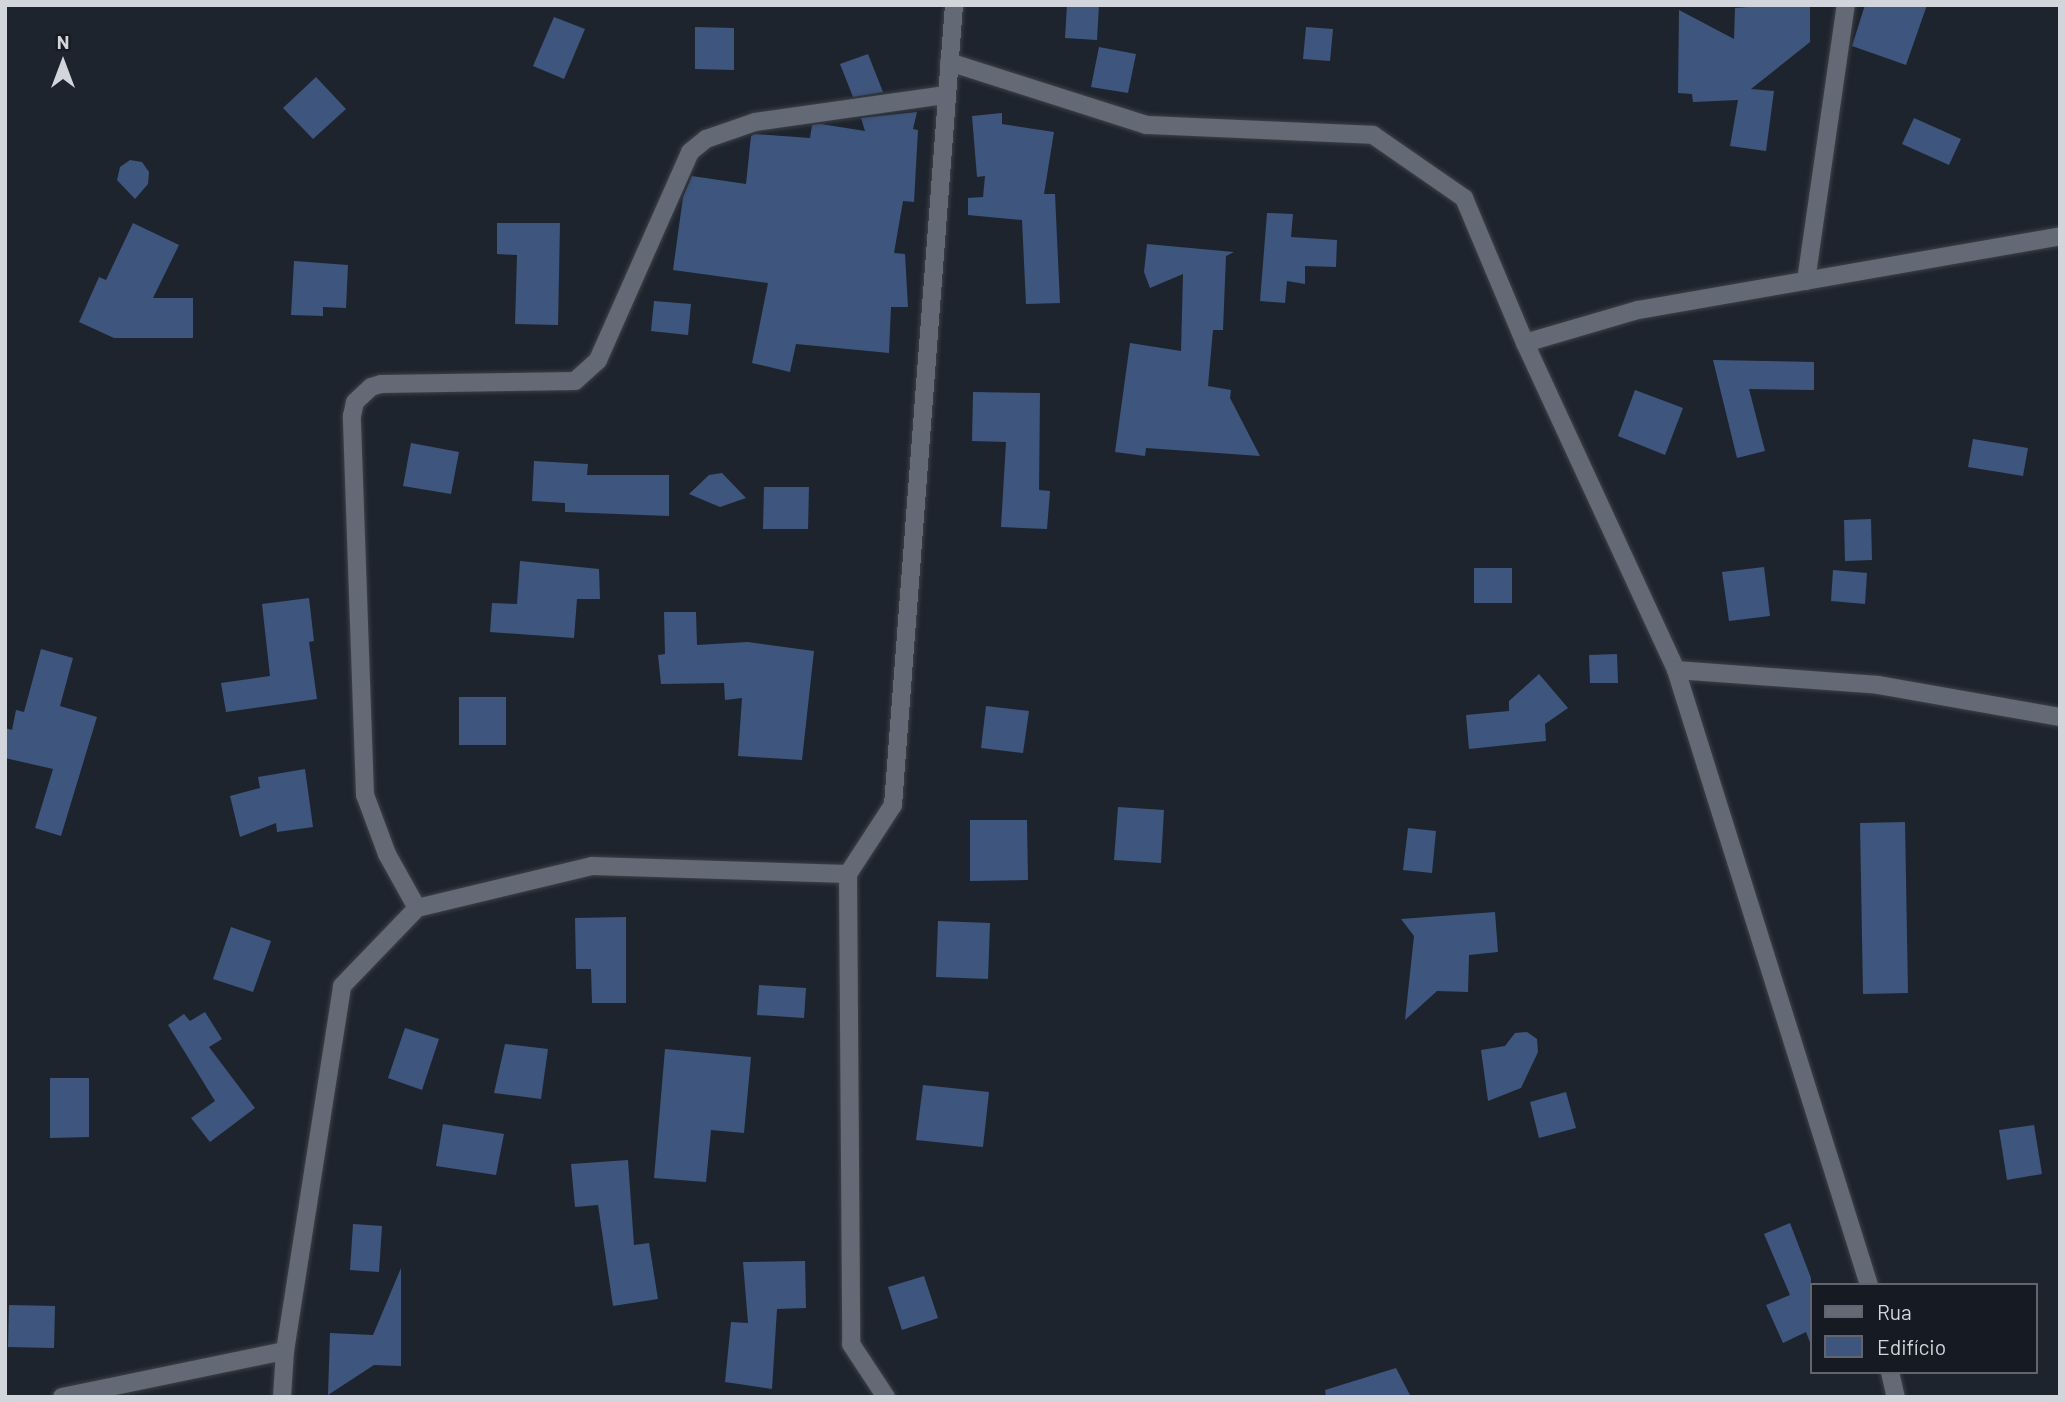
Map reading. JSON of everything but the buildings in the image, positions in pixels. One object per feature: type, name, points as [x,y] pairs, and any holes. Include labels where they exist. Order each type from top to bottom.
[{"type":"street","points":[[886,1397],[850,1344],[848,874],[893,805],[944,95],[954,5]]},
{"type":"street","points":[[1806,281],[1846,5]]},
{"type":"street","points":[[949,62],[1146,125],[1373,135],[1464,198],[1525,344],[1676,670],[1868,1283]]},
{"type":"street","points":[[417,908],[382,845],[365,795],[355,402],[371,387],[381,384],[575,381],[598,360],[690,152],[706,139],[754,122],[944,95]]},
{"type":"street","points":[[1525,344],[1638,310],[2060,236]]},
{"type":"street","points":[[1676,670],[1878,685],[2060,717]]},
{"type":"street","points":[[282,1397],[285,1351],[342,986],[417,908],[592,866],[848,874]]},
{"type":"street","points":[[62,1397],[285,1351]]},
{"type":"street","points":[[1890,1374],[1896,1397]]}]
